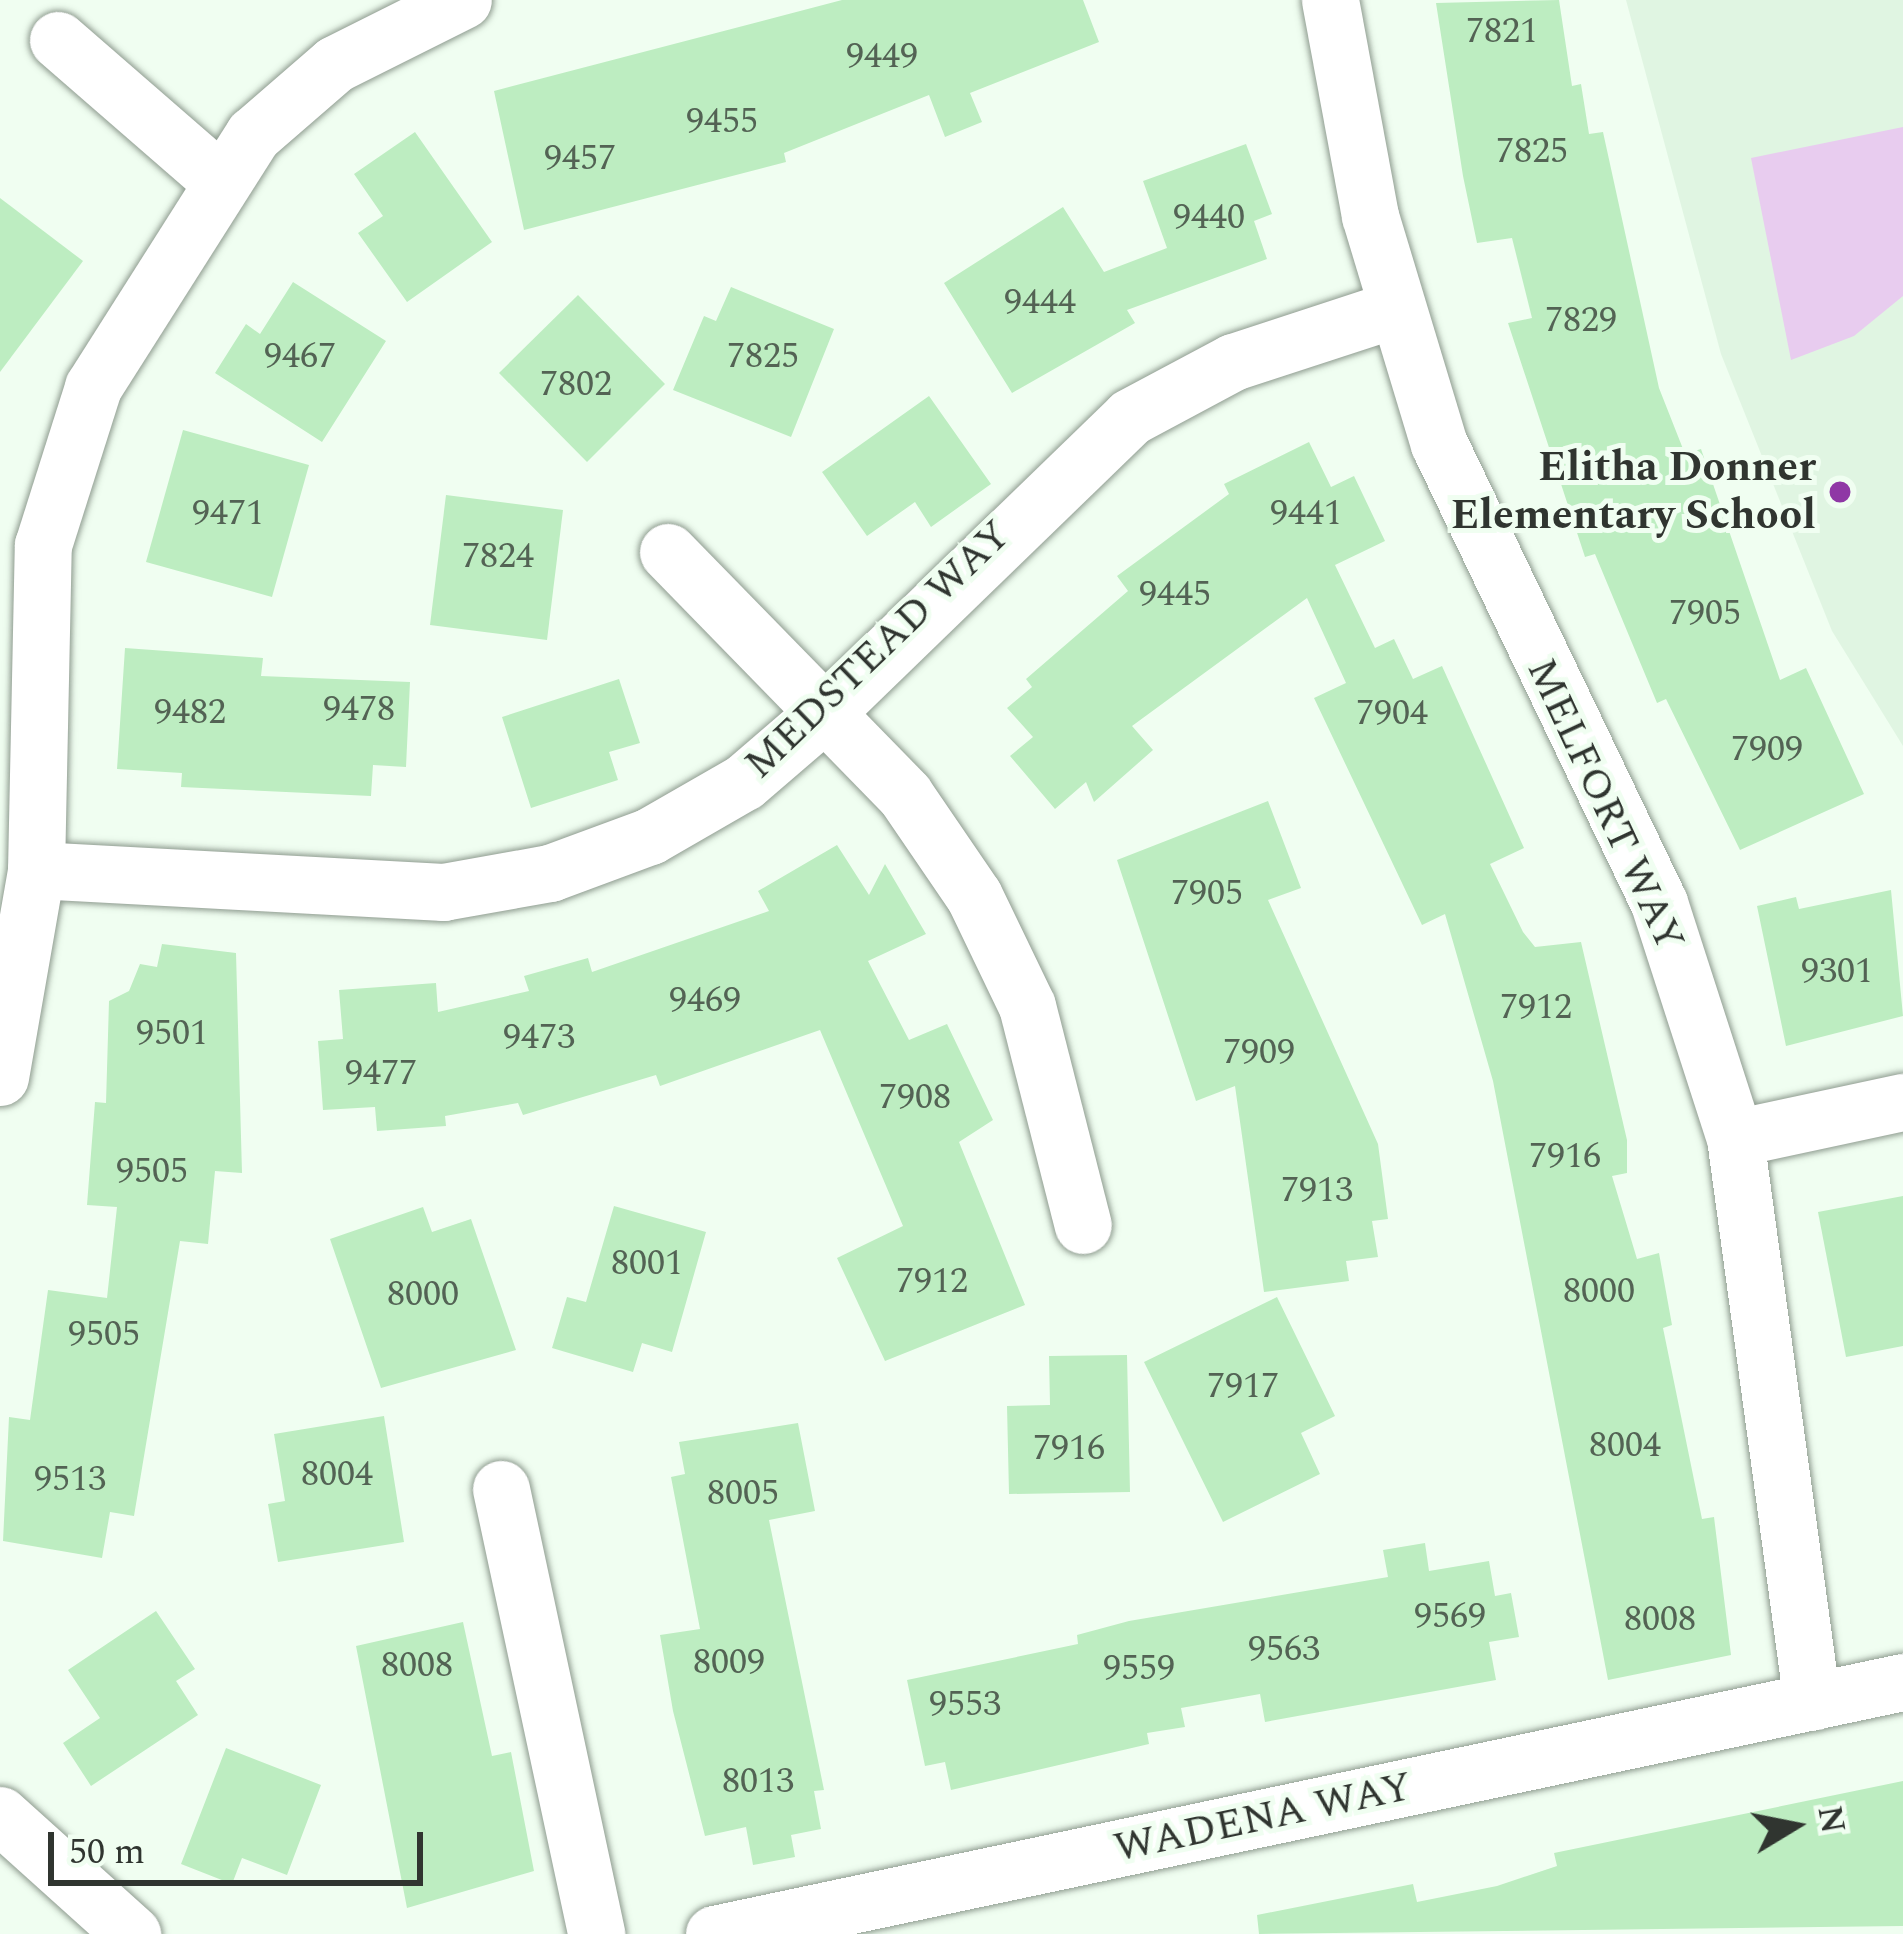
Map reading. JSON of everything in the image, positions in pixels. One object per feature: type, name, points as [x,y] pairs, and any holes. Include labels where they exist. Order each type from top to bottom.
[{"type":"street","points":[[0,1077],[36,870],[33,658],[55,490],[93,387],[218,179],[335,64],[463,0]]},
{"type":"street","name":"MELFORT WAY","points":[[1330,0],[1395,310],[1502,588],[1659,904],[1735,1138],[1812,1702]]},
{"type":"street","points":[[58,40],[218,179]]},
{"type":"street","name":"MEDSTEAD WAY","points":[[36,870],[390,895],[497,885],[698,811],[829,710],[1130,417],[1233,362],[1395,310]]},
{"type":"street","points":[[668,552],[829,710],[974,896],[1027,1006],[1083,1226]]},
{"type":"street","points":[[1735,1138],[1903,1102]]},
{"type":"street","points":[[501,1490],[596,1934]]},
{"type":"street","name":"WADENA WAY","points":[[713,1934],[1903,1682]]},
{"type":"street","points":[[0,1816],[103,1926]]},
{"type":"shaded area","name":"Elitha Donner Elementary School","points":[[1626,0],[1903,0],[1903,746],[1832,631],[1721,354]]},
{"type":"shaded area","points":[[1903,127],[1903,296],[1854,336],[1791,360],[1751,158]]},
{"type":"building","points":[[842,0],[1083,0],[1099,42],[970,93],[982,122],[945,137],[929,95],[784,153],[786,162],[524,230],[494,91]]},
{"type":"building","points":[[1559,0],[1572,86],[1581,84],[1589,134],[1603,132],[1659,388],[1685,454],[1701,449],[1780,680],[1806,668],[1864,794],[1740,850],[1666,699],[1657,703],[1595,554],[1585,557],[1508,323],[1532,318],[1512,238],[1477,243],[1436,3]]},
{"type":"building","points":[[415,132],[492,242],[407,302],[358,233],[383,216],[354,174]]},
{"type":"building","points":[[1246,144],[1272,214],[1254,221],[1267,259],[1127,310],[1135,323],[1012,393],[944,283],[1063,207],[1104,272],[1167,248],[1143,181]]},
{"type":"building","points":[[0,198],[83,261],[0,372]]},
{"type":"building","points":[[293,282],[386,341],[322,442],[215,373],[246,324],[260,334]]},
{"type":"building","points":[[731,287],[834,329],[791,437],[673,390],[704,316],[716,321]]},
{"type":"building","points":[[578,295],[665,384],[587,462],[499,373]]},
{"type":"building","points":[[929,396],[991,484],[931,527],[915,502],[867,536],[822,472]]},
{"type":"building","points":[[183,430],[309,465],[272,597],[146,562]]},
{"type":"building","points":[[1309,442],[1331,487],[1354,476],[1385,541],[1335,565],[1375,648],[1394,639],[1413,679],[1442,666],[1524,848],[1490,864],[1523,932],[1535,947],[1581,942],[1627,1140],[1627,1173],[1612,1176],[1637,1259],[1659,1253],[1672,1325],[1663,1328],[1702,1519],[1714,1517],[1731,1655],[1608,1680],[1493,1081],[1445,914],[1422,925],[1314,698],[1346,683],[1307,598],[1132,726],[1153,750],[1094,802],[1086,782],[1055,809],[1010,756],[1033,737],[1007,708],[1032,687],[1026,679],[1128,591],[1117,576],[1229,494],[1224,484]]},
{"type":"building","points":[[446,495],[563,510],[547,640],[430,625]]},
{"type":"building","points":[[125,648],[263,658],[261,676],[410,682],[406,767],[373,765],[371,796],[181,787],[182,773],[117,769]]},
{"type":"building","points":[[619,679],[640,743],[609,752],[618,780],[531,808],[502,717]]},
{"type":"building","points":[[1268,801],[1301,888],[1268,900],[1378,1144],[1388,1219],[1372,1221],[1378,1257],[1346,1261],[1349,1281],[1264,1292],[1235,1086],[1196,1101],[1117,860]]},
{"type":"building","points":[[837,845],[869,895],[885,864],[926,934],[868,961],[909,1040],[947,1024],[993,1120],[959,1142],[1025,1305],[885,1361],[837,1258],[903,1226],[820,1030],[660,1086],[656,1075],[523,1115],[518,1103],[445,1116],[446,1126],[377,1131],[375,1107],[323,1110],[318,1041],[343,1039],[339,990],[436,983],[438,1012],[529,991],[524,976],[588,958],[592,972],[769,911],[758,891]]},
{"type":"building","points":[[1891,890],[1903,1016],[1786,1046],[1757,906],[1796,897],[1799,909]]},
{"type":"building","points":[[162,944],[236,953],[242,1173],[215,1171],[208,1244],[180,1241],[134,1516],[110,1512],[102,1558],[3,1541],[9,1417],[30,1420],[48,1290],[107,1298],[117,1207],[87,1205],[95,1102],[106,1103],[109,1001],[129,991],[140,964],[157,967]]},
{"type":"building","points":[[1903,1196],[1903,1346],[1846,1357],[1818,1212]]},
{"type":"building","points":[[614,1206],[706,1232],[672,1352],[642,1343],[633,1372],[552,1348],[567,1297],[586,1302]]},
{"type":"building","points":[[423,1207],[432,1232],[471,1219],[516,1350],[381,1388],[330,1239]]},
{"type":"building","points":[[1277,1297],[1335,1416],[1301,1433],[1320,1474],[1223,1522],[1144,1362]]},
{"type":"building","points":[[1127,1355],[1130,1492],[1009,1494],[1007,1406],[1050,1405],[1049,1356]]},
{"type":"building","points":[[384,1416],[404,1542],[278,1562],[268,1504],[285,1501],[274,1434]]},
{"type":"building","points":[[798,1423],[815,1511],[769,1520],[824,1790],[814,1791],[821,1829],[791,1835],[795,1857],[753,1865],[746,1827],[705,1836],[673,1711],[660,1635],[700,1629],[671,1477],[685,1474],[679,1442]]},
{"type":"building","points":[[1425,1543],[1429,1571],[1489,1561],[1495,1596],[1511,1593],[1519,1637],[1489,1642],[1496,1680],[1265,1722],[1260,1694],[1181,1708],[1185,1727],[1147,1733],[1149,1744],[951,1790],[945,1762],[925,1766],[907,1680],[1078,1644],[1077,1635],[1129,1621],[1388,1577],[1383,1550]]},
{"type":"building","points":[[156,1611],[195,1669],[176,1681],[198,1715],[91,1786],[63,1743],[100,1718],[68,1670]]},
{"type":"building","points":[[463,1622],[492,1756],[511,1752],[534,1871],[407,1908],[356,1646]]},
{"type":"building","points":[[226,1748],[321,1785],[287,1875],[242,1858],[232,1884],[181,1864]]},
{"type":"building","points":[[1903,1781],[1903,1926],[1259,1934],[1257,1915],[1413,1884],[1417,1902],[1497,1886],[1557,1866],[1554,1853]]},
{"type":"place","name":"Elitha Donner Elementary School","points":[[1840,492]]}]
